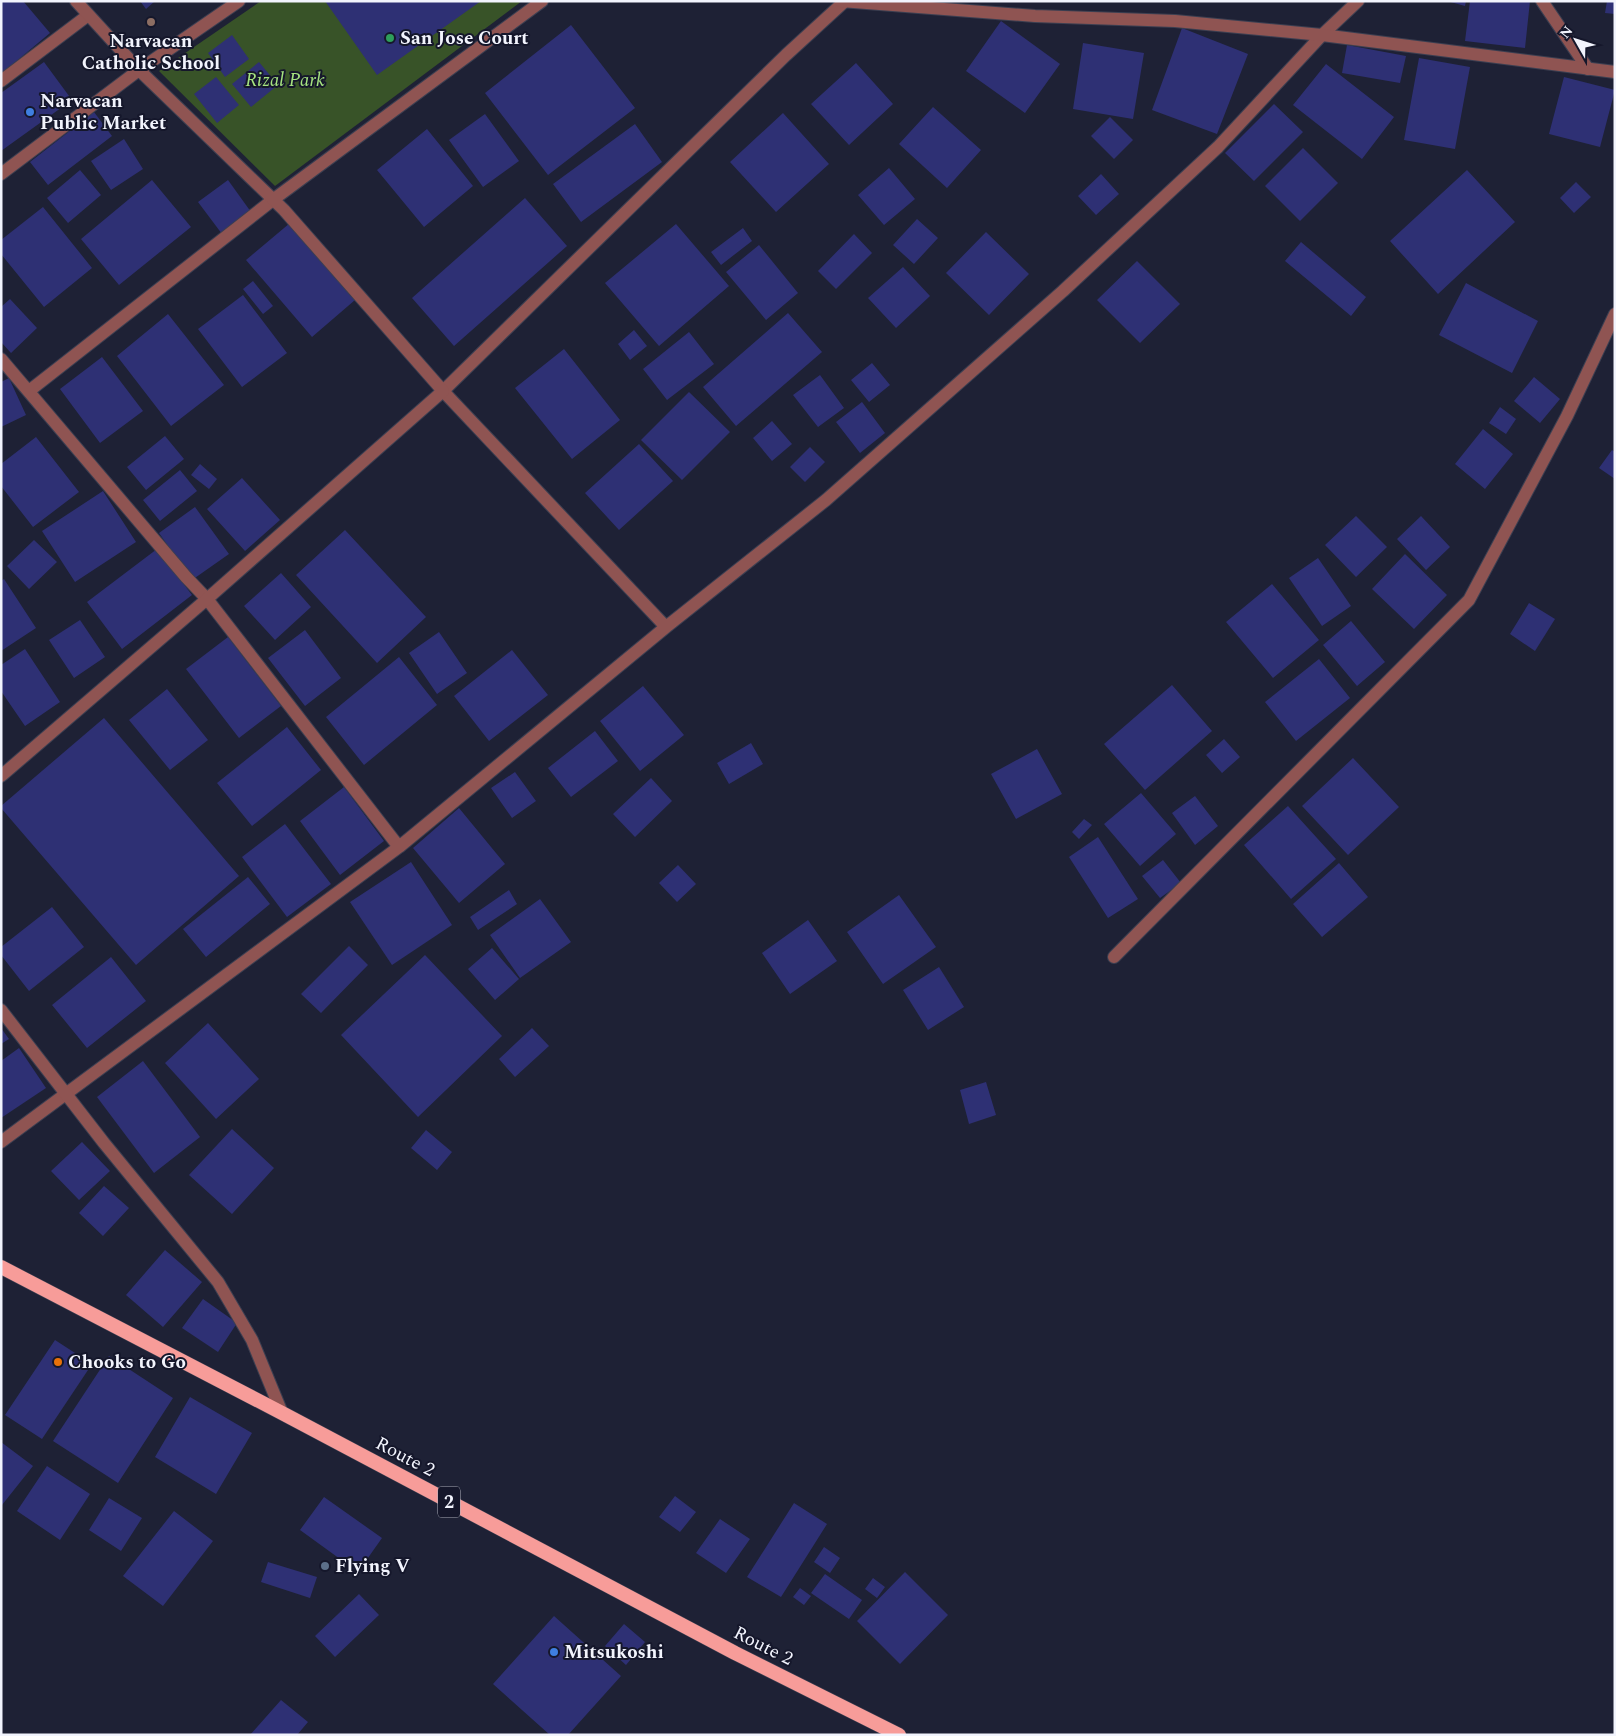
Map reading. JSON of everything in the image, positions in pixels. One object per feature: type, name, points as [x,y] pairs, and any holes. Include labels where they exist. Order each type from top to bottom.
[{"type":"highway","name":"Route 2","points":[[1,1267],[282,1412],[735,1653],[898,1735]]},
{"type":"street","points":[[76,1],[87,16],[139,70],[274,200],[443,391],[666,627]]},
{"type":"street","points":[[1,174],[139,70],[238,1]]},
{"type":"street","points":[[29,391],[274,200],[542,1]]},
{"type":"street","points":[[1,1142],[400,847],[666,627],[826,500],[1063,291],[1218,147],[1322,35],[1358,1]]},
{"type":"street","points":[[1542,1],[1588,69]]},
{"type":"street","points":[[1,776],[207,599],[443,391],[786,55],[843,2],[1036,16],[1175,21],[1322,35],[1615,72]]},
{"type":"street","points":[[1,81],[87,16]]},
{"type":"street","points":[[1114,957],[1469,600],[1567,416],[1615,314]]},
{"type":"street","points":[[1,359],[186,577],[207,599],[400,847]]},
{"type":"street","points":[[1,1010],[104,1143],[218,1282],[252,1340],[282,1412]]},
{"type":"green space","name":"Rizal Park","points":[[261,1],[522,1],[275,186],[159,71]]},
{"type":"building","points":[[1,1],[23,1],[50,33],[1,74]]},
{"type":"building","points":[[140,1],[155,1],[146,9]]},
{"type":"building","name":"San Jose Court","points":[[325,1],[481,1],[377,75]]},
{"type":"building","points":[[1447,1],[1466,1],[1465,6]]},
{"type":"building","points":[[1470,1],[1530,1],[1525,48],[1465,41]]},
{"type":"building","points":[[1607,1],[1615,1],[1615,14],[1605,13]]},
{"type":"building","points":[[1001,21],[1060,64],[1025,113],[966,71]]},
{"type":"building","points":[[571,25],[635,108],[548,175],[485,93]]},
{"type":"building","points":[[1182,28],[1248,54],[1217,134],[1152,110]]},
{"type":"building","points":[[232,35],[249,59],[225,77],[208,53]]},
{"type":"building","points":[[1083,43],[1144,53],[1133,119],[1073,109]]},
{"type":"building","points":[[1347,45],[1406,56],[1400,83],[1342,73]]},
{"type":"building","points":[[1419,58],[1470,67],[1455,149],[1404,140]]},
{"type":"building","points":[[44,62],[72,100],[1,151],[1,93]]},
{"type":"building","points":[[259,62],[278,85],[251,107],[232,84]]},
{"type":"building","points":[[856,63],[893,104],[849,145],[811,104]]},
{"type":"building","points":[[1326,64],[1394,117],[1362,159],[1293,105]]},
{"type":"building","points":[[216,77],[239,105],[217,123],[194,94]]},
{"type":"building","points":[[1564,77],[1615,90],[1600,147],[1549,134]]},
{"type":"building","points":[[1274,104],[1303,132],[1254,181],[1225,153]]},
{"type":"building","points":[[933,107],[981,150],[947,188],[899,144]]},
{"type":"building","points":[[94,112],[112,136],[48,185],[30,162]]},
{"type":"building","points":[[783,113],[829,164],[776,212],[730,162]]},
{"type":"building","points":[[485,114],[519,161],[483,187],[449,140]]},
{"type":"building","points":[[1110,117],[1133,140],[1114,159],[1091,136]]},
{"type":"building","points":[[635,124],[662,162],[581,222],[553,184]]},
{"type":"building","points":[[427,129],[473,186],[424,227],[377,170]]},
{"type":"building","points":[[124,139],[143,169],[111,190],[91,161]]},
{"type":"building","points":[[1303,148],[1338,183],[1300,221],[1265,186]]},
{"type":"building","points":[[889,168],[915,199],[884,225],[858,195]]},
{"type":"building","points":[[80,170],[101,195],[68,223],[47,198]]},
{"type":"building","points":[[1467,170],[1515,222],[1438,294],[1390,241]]},
{"type":"building","points":[[1101,174],[1119,194],[1096,215],[1078,196]]},
{"type":"building","points":[[152,180],[191,227],[119,285],[81,239]]},
{"type":"building","points":[[228,180],[251,212],[222,234],[198,202]]},
{"type":"building","points":[[1576,182],[1591,197],[1574,213],[1560,198]]},
{"type":"building","points":[[525,198],[567,246],[454,346],[412,298]]},
{"type":"building","points":[[43,207],[92,268],[44,307],[1,254],[1,240]]},
{"type":"building","points":[[917,219],[938,238],[914,264],[893,245]]},
{"type":"building","points":[[290,223],[355,300],[312,337],[246,260]]},
{"type":"building","points":[[676,224],[729,286],[659,346],[605,283]]},
{"type":"building","points":[[743,228],[752,241],[721,265],[711,252]]},
{"type":"building","points":[[986,232],[1029,274],[989,315],[946,273]]},
{"type":"building","points":[[854,234],[872,253],[836,289],[818,271]]},
{"type":"building","points":[[1301,242],[1366,297],[1351,316],[1285,261]]},
{"type":"building","points":[[759,245],[798,293],[766,320],[726,272]]},
{"type":"building","points":[[1137,261],[1180,304],[1140,343],[1097,300]]},
{"type":"building","points":[[903,267],[930,296],[896,328],[868,298]]},
{"type":"building","points":[[253,281],[273,306],[263,314],[243,289]]},
{"type":"building","points":[[1466,283],[1538,321],[1512,373],[1439,335]]},
{"type":"building","points":[[243,295],[287,353],[242,387],[198,329]]},
{"type":"building","points":[[10,299],[37,328],[11,353],[1,342],[1,307]]},
{"type":"building","points":[[788,313],[822,352],[736,426],[703,387]]},
{"type":"building","points":[[168,314],[224,385],[171,426],[117,356]]},
{"type":"building","points":[[634,330],[647,346],[630,360],[618,344]]},
{"type":"building","points":[[689,332],[714,364],[667,400],[643,369]]},
{"type":"building","points":[[564,349],[620,420],[572,459],[515,388]]},
{"type":"building","points":[[102,357],[143,411],[100,443],[60,389]]},
{"type":"building","points":[[872,363],[890,385],[869,402],[851,380]]},
{"type":"building","points":[[820,375],[844,408],[818,427],[793,395]]},
{"type":"building","points":[[1534,377],[1560,399],[1540,423],[1514,401]]},
{"type":"building","points":[[9,378],[26,415],[1,427],[1,382]]},
{"type":"building","points":[[689,392],[730,432],[682,480],[641,440]]},
{"type":"building","points":[[862,402],[885,433],[860,453],[836,422]]},
{"type":"building","points":[[1500,407],[1516,419],[1506,434],[1489,423]]},
{"type":"building","points":[[772,421],[792,444],[772,461],[753,438]]},
{"type":"building","points":[[1483,429],[1513,454],[1485,489],[1455,464]]},
{"type":"building","points":[[165,436],[184,459],[146,490],[127,467]]},
{"type":"building","points":[[36,437],[79,492],[33,527],[1,486],[1,464]]},
{"type":"building","points":[[639,444],[673,481],[619,530],[585,493]]},
{"type":"building","points":[[810,447],[825,462],[805,482],[790,467]]},
{"type":"building","points":[[1612,450],[1615,452],[1615,479],[1599,468]]},
{"type":"building","points":[[200,464],[217,479],[209,489],[191,475]]},
{"type":"building","points":[[180,470],[197,491],[160,521],[143,500]]},
{"type":"building","points":[[242,478],[280,520],[245,551],[207,509]]},
{"type":"building","points":[[103,491],[136,542],[75,582],[42,531]]},
{"type":"building","points":[[195,507],[229,554],[192,580],[159,533]]},
{"type":"building","points":[[1356,516],[1387,547],[1356,577],[1325,545]]},
{"type":"building","points":[[1421,516],[1450,547],[1426,570],[1397,539]]},
{"type":"building","points":[[345,530],[426,617],[377,663],[296,575]]},
{"type":"building","points":[[34,540],[57,562],[29,589],[7,566]]},
{"type":"building","points":[[157,549],[192,595],[122,649],[87,602]]},
{"type":"building","points":[[1405,554],[1447,595],[1414,629],[1372,589]]},
{"type":"building","points":[[1318,558],[1351,606],[1322,626],[1289,578]]},
{"type":"building","points":[[281,573],[311,607],[275,640],[244,606]]},
{"type":"building","points":[[4,579],[36,628],[1,651],[1,581]]},
{"type":"building","points":[[1272,584],[1319,640],[1273,678],[1226,622]]},
{"type":"building","points":[[1529,603],[1555,619],[1535,651],[1510,634]]},
{"type":"building","points":[[80,620],[105,657],[74,678],[49,640]]},
{"type":"building","points":[[1351,621],[1385,662],[1357,686],[1323,645]]},
{"type":"building","points":[[305,630],[341,678],[305,706],[268,658]]},
{"type":"building","points":[[439,632],[467,673],[437,694],[409,653]]},
{"type":"building","points":[[228,637],[281,706],[239,738],[186,669]]},
{"type":"building","points":[[25,649],[60,702],[25,726],[1,691],[1,665]]},
{"type":"building","points":[[512,650],[548,695],[489,741],[454,696]]},
{"type":"building","points":[[399,657],[437,705],[364,765],[326,717]]},
{"type":"building","points":[[1319,659],[1350,698],[1296,741],[1265,702]]},
{"type":"building","points":[[1172,685],[1212,731],[1145,790],[1104,744]]},
{"type":"building","points":[[643,686],[684,735],[640,771],[600,721]]},
{"type":"building","points":[[167,689],[208,740],[170,770],[129,720]]},
{"type":"building","points":[[104,718],[239,876],[136,965],[1,808],[1,806]]},
{"type":"building","points":[[287,727],[321,770],[252,826],[217,783]]},
{"type":"building","points":[[595,731],[618,761],[571,797],[548,768]]},
{"type":"building","points":[[1224,739],[1240,757],[1222,773],[1206,755]]},
{"type":"building","points":[[751,743],[763,764],[729,784],[717,763]]},
{"type":"building","points":[[1037,749],[1062,794],[1016,819],[991,774]]},
{"type":"building","points":[[1353,758],[1399,807],[1348,855],[1302,806]]},
{"type":"building","points":[[515,772],[536,801],[512,818],[491,788]]},
{"type":"building","points":[[651,778],[672,801],[635,837],[613,814]]},
{"type":"building","points":[[344,787],[384,841],[340,875],[300,821]]},
{"type":"building","points":[[1141,793],[1176,834],[1140,866],[1104,824]]},
{"type":"building","points":[[1195,796],[1218,826],[1195,845],[1172,813]]},
{"type":"building","points":[[1288,806],[1336,859],[1291,899],[1244,845]]},
{"type":"building","points":[[459,808],[505,864],[459,903],[413,848]]},
{"type":"building","points":[[1084,819],[1092,825],[1079,839],[1072,832]]},
{"type":"building","points":[[285,824],[331,884],[287,917],[242,857]]},
{"type":"building","points":[[1098,837],[1138,899],[1108,918],[1069,857]]},
{"type":"building","points":[[1163,860],[1181,883],[1160,898],[1142,876]]},
{"type":"building","points":[[411,862],[452,925],[392,965],[350,902]]},
{"type":"building","points":[[1339,863],[1368,897],[1322,937],[1293,904]]},
{"type":"building","points":[[678,865],[696,884],[677,902],[659,883]]},
{"type":"building","points":[[248,877],[270,904],[206,957],[183,929]]},
{"type":"building","points":[[509,890],[517,904],[478,930],[470,917]]},
{"type":"building","points":[[899,895],[936,947],[883,984],[847,932]]},
{"type":"building","points":[[540,899],[571,942],[520,978],[490,935]]},
{"type":"building","points":[[52,907],[84,947],[29,991],[1,955],[1,947]]},
{"type":"building","points":[[808,920],[837,961],[790,994],[762,953]]},
{"type":"building","points":[[349,946],[368,965],[321,1013],[301,994]]},
{"type":"building","points":[[492,948],[519,979],[495,1000],[468,969]]},
{"type":"building","points":[[425,955],[502,1036],[418,1117],[341,1035]]},
{"type":"building","points":[[111,957],[146,1001],[87,1048],[52,1005]]},
{"type":"building","points":[[939,967],[964,1007],[928,1030],[903,990]]},
{"type":"building","points":[[208,1023],[259,1079],[216,1119],[165,1063]]},
{"type":"building","points":[[1,1028],[9,1039],[1,1044]]},
{"type":"building","points":[[532,1028],[549,1046],[515,1077],[499,1059]]},
{"type":"building","points":[[19,1048],[46,1088],[1,1118],[1,1061]]},
{"type":"building","points":[[143,1061],[200,1137],[154,1173],[97,1097]]},
{"type":"building","points":[[986,1082],[996,1115],[969,1124],[960,1090]]},
{"type":"building","points":[[232,1129],[274,1168],[232,1214],[189,1175]]},
{"type":"building","points":[[426,1130],[452,1152],[437,1170],[411,1148]]},
{"type":"building","points":[[82,1142],[110,1171],[79,1200],[51,1171]]},
{"type":"building","points":[[104,1186],[129,1208],[103,1236],[79,1213]]},
{"type":"building","points":[[165,1250],[202,1282],[163,1327],[126,1295]]},
{"type":"building","points":[[203,1299],[237,1323],[218,1352],[182,1328]]},
{"type":"building","points":[[55,1340],[92,1364],[42,1439],[5,1415]]},
{"type":"building","points":[[109,1356],[173,1398],[118,1483],[53,1441]]},
{"type":"building","points":[[190,1397],[252,1433],[216,1494],[155,1457]]},
{"type":"building","points":[[1,1442],[33,1466],[2,1505],[1,1504]]},
{"type":"building","points":[[47,1466],[90,1494],[60,1540],[17,1511]]},
{"type":"building","points":[[675,1496],[696,1512],[680,1532],[659,1517]]},
{"type":"building","points":[[324,1497],[382,1538],[358,1572],[300,1530]]},
{"type":"building","points":[[109,1498],[142,1518],[121,1551],[89,1530]]},
{"type":"building","points":[[794,1503],[827,1524],[781,1597],[747,1577]]},
{"type":"building","points":[[174,1511],[213,1541],[163,1606],[123,1576]]},
{"type":"building","points":[[720,1519],[750,1539],[726,1573],[696,1553]]},
{"type":"building","points":[[824,1547],[840,1558],[830,1573],[814,1562]]},
{"type":"building","points":[[268,1562],[317,1577],[310,1598],[261,1582]]},
{"type":"building","points":[[905,1572],[948,1615],[900,1664],[857,1621]]},
{"type":"building","points":[[825,1574],[862,1600],[849,1619],[811,1593]]},
{"type":"building","points":[[873,1578],[885,1587],[877,1598],[865,1589]]},
{"type":"building","points":[[800,1588],[811,1596],[804,1605],[793,1597]]},
{"type":"building","points":[[359,1594],[379,1615],[335,1657],[315,1636]]},
{"type":"building","points":[[554,1616],[621,1676],[568,1735],[550,1735],[493,1684]]},
{"type":"building","points":[[624,1624],[645,1642],[626,1665],[605,1646]]},
{"type":"building","points":[[281,1700],[308,1722],[297,1735],[250,1735]]},
{"type":"place","name":"Narvacan Catholic School","points":[[151,22]]},
{"type":"place","name":"San Jose Court","points":[[390,38]]},
{"type":"place","name":"Narvacan Public Market","points":[[30,112]]},
{"type":"place","name":"Chooks to Go","points":[[58,1362]]},
{"type":"place","name":"Flying V","points":[[325,1566]]},
{"type":"place","name":"Mitsukoshi","points":[[554,1652]]}]
